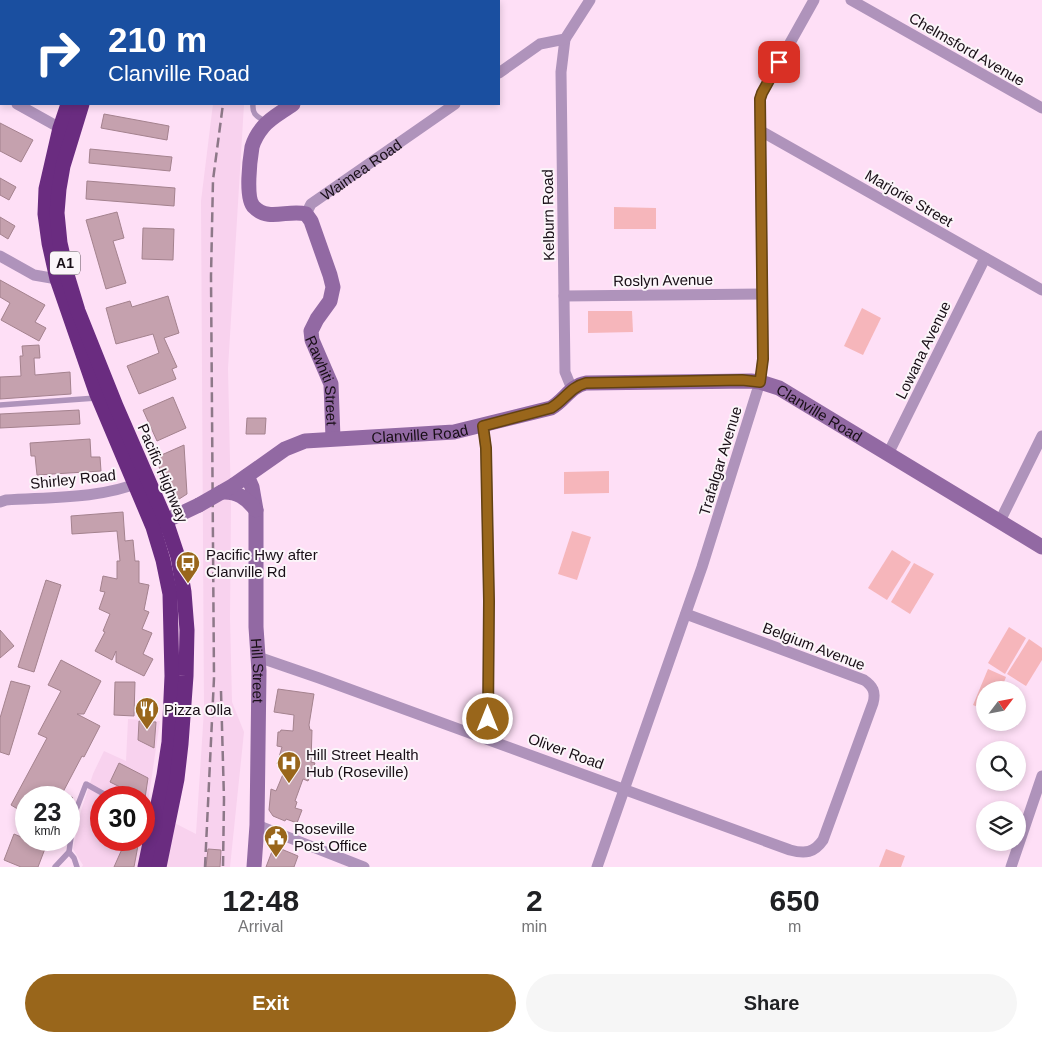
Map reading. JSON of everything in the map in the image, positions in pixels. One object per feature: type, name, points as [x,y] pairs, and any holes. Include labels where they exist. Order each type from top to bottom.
[{"type":"highway","name":"Pacific Highway","points":[[68,105],[60,128],[46,189],[45,214],[49,243],[57,279],[98,398],[141,481]]},
{"type":"highway","name":"Pacific Highway","points":[[82,105],[65,158],[59,189],[57,213],[60,243],[78,311],[116,406],[141,481],[159,524],[178,557],[184,592],[187,630],[185,695],[177,779],[159,867]]},
{"type":"highway","name":"Pacific Highway","points":[[145,867],[169,742],[172,676],[170,594],[163,560],[159,524]]},
{"type":"street","points":[[500,72],[540,44],[565,39],[590,0]]},
{"type":"street","name":"Trafalgar Avenue","points":[[597,867],[702,567],[760,382],[763,359],[762,93],[814,0]]},
{"type":"street","name":"Chelmsford Avenue","points":[[851,0],[1042,108]]},
{"type":"street","name":"Kelburn Road","points":[[565,39],[561,72],[565,372],[572,389]]},
{"type":"street","points":[[19,105],[60,128]]},
{"type":"street","points":[[292,105],[267,123],[252,147],[250,200],[254,208],[265,214],[274,215],[293,212],[306,214]]},
{"type":"street","name":"Waimea Road","points":[[306,214],[311,204],[454,105]]},
{"type":"street","name":"Marjorie Street","points":[[761,131],[1042,290]]},
{"type":"street","name":"Rawhiti Street","points":[[306,214],[311,221],[333,287],[330,301],[314,323],[311,331],[314,345],[331,384],[333,438]]},
{"type":"street","points":[[0,256],[34,275],[57,279]]},
{"type":"street","name":"Lowana Avenue","points":[[888,454],[985,258]]},
{"type":"street","name":"Roslyn Avenue","points":[[564,296],[762,294]]},
{"type":"street","name":"Clanville Road","points":[[159,524],[230,490],[272,458],[295,444],[305,441],[454,432],[551,408],[572,389],[581,384],[591,382],[742,380],[760,382],[779,388],[1042,547]]},
{"type":"street","points":[[483,426],[486,448],[489,601],[488,739]]},
{"type":"street","points":[[1000,521],[1042,436]]},
{"type":"street","name":"Hill Street","points":[[248,476],[254,493],[256,510],[256,609],[259,671],[257,825],[254,867]]},
{"type":"street","name":"Shirley Road","points":[[0,502],[96,494],[124,489],[141,481]]},
{"type":"street","points":[[230,490],[245,498],[256,510]]},
{"type":"street","name":"Belgium Avenue","points":[[686,614],[864,680],[874,689],[873,703],[823,840],[808,852]]},
{"type":"street","name":"Oliver Road","points":[[258,657],[790,850],[802,853],[808,852]]},
{"type":"street","points":[[1011,867],[1042,776]]},
{"type":"street","points":[[257,825],[340,863],[364,867]]},
{"type":"lane","points":[[253,105],[255,115],[267,123]]},
{"type":"lane","points":[[0,405],[98,398]]},
{"type":"lane","points":[[56,867],[69,852],[74,816],[86,784],[90,786]]},
{"type":"lane","points":[[69,852],[74,858],[77,867]]},
{"type":"shaded area","points":[[213,105],[244,105],[228,368],[232,702],[244,732],[230,867],[82,867],[83,865],[74,851],[80,851],[81,811],[93,774],[104,751],[126,761],[128,719],[160,721],[150,786],[90,786],[90,851],[155,851],[155,813],[196,834],[204,710],[201,201]]},
{"type":"shaded area","points":[[614,207],[656,208],[656,229],[614,229]]},
{"type":"shaded area","points":[[862,308],[881,318],[863,355],[844,346]]},
{"type":"shaded area","points":[[588,311],[632,311],[633,332],[588,333]]},
{"type":"shaded area","points":[[609,471],[609,493],[564,494],[564,472]]},
{"type":"shaded area","points":[[572,531],[591,537],[577,580],[558,574]]},
{"type":"shaded area","points":[[892,550],[911,562],[887,600],[868,588]]},
{"type":"shaded area","points":[[914,563],[934,574],[910,614],[891,602]]},
{"type":"shaded area","points":[[1009,627],[1026,638],[1005,674],[988,663]]},
{"type":"shaded area","points":[[1029,639],[1042,648],[1042,660],[1026,686],[1026,681],[1018,681],[1007,674]]},
{"type":"shaded area","points":[[988,669],[1006,677],[1004,681],[983,681]]},
{"type":"shaded area","points":[[886,849],[905,856],[901,867],[879,867]]},
{"type":"building","points":[[104,114],[169,126],[167,140],[101,128]]},
{"type":"building","points":[[0,123],[33,140],[21,162],[0,151]]},
{"type":"building","points":[[90,149],[172,157],[170,171],[89,163]]},
{"type":"building","points":[[0,178],[16,187],[9,200],[0,195]]},
{"type":"building","points":[[87,181],[175,188],[174,206],[86,199]]},
{"type":"building","points":[[117,212],[124,238],[113,241],[126,283],[106,289],[86,220]]},
{"type":"building","points":[[0,217],[15,226],[8,239],[0,234]]},
{"type":"building","points":[[143,228],[174,229],[173,260],[142,259]]},
{"type":"building","points":[[0,280],[45,305],[35,322],[46,328],[39,341],[1,320],[10,303],[0,297]]},
{"type":"building","points":[[168,296],[179,333],[164,338],[177,367],[172,369],[176,379],[139,394],[127,366],[159,353],[153,334],[116,344],[106,308],[130,301],[132,307]]},
{"type":"building","points":[[39,345],[40,358],[34,358],[35,375],[70,372],[71,394],[0,399],[0,377],[21,376],[20,356],[23,356],[22,346]]},
{"type":"building","points":[[173,397],[186,428],[157,441],[143,410]]},
{"type":"building","points":[[79,410],[80,424],[0,428],[0,414]]},
{"type":"building","points":[[247,418],[266,418],[265,434],[246,434]]},
{"type":"building","points":[[90,439],[91,457],[100,457],[101,471],[37,475],[35,456],[31,456],[30,443]]},
{"type":"building","points":[[184,445],[187,494],[176,501],[164,489],[157,457]]},
{"type":"building","points":[[123,512],[125,541],[133,540],[135,561],[139,561],[139,583],[149,585],[144,610],[149,612],[142,629],[152,633],[143,654],[153,659],[144,676],[116,662],[116,651],[112,660],[95,651],[105,632],[103,631],[110,614],[99,609],[105,592],[100,591],[103,576],[117,579],[117,561],[120,561],[117,531],[72,534],[71,516]]},
{"type":"building","points":[[46,580],[61,585],[34,672],[18,667]]},
{"type":"building","points":[[0,630],[14,646],[0,658]]},
{"type":"building","points":[[61,660],[101,681],[84,714],[77,714],[100,726],[66,786],[21,786],[47,738],[38,734],[61,691],[48,685]]},
{"type":"building","points":[[11,681],[30,686],[9,755],[0,752],[0,718]]},
{"type":"building","points":[[115,682],[135,682],[134,716],[114,715]]},
{"type":"building","points":[[278,689],[314,694],[309,725],[310,730],[312,730],[311,762],[315,763],[308,781],[303,779],[295,801],[297,802],[295,808],[302,810],[297,823],[273,816],[269,810],[271,789],[276,791],[286,767],[277,764],[282,747],[277,746],[278,732],[281,730],[293,731],[294,715],[274,712]]},
{"type":"building","points":[[139,721],[156,722],[154,748],[138,740]]},
{"type":"building","points":[[119,763],[148,778],[147,786],[118,786],[110,782]]},
{"type":"building","points":[[15,798],[15,807],[11,805]]},
{"type":"building","points":[[14,834],[15,851],[44,851],[38,867],[21,867],[4,860]]},
{"type":"building","points":[[274,846],[298,856],[294,867],[266,867]]},
{"type":"building","points":[[208,849],[221,850],[220,867],[206,867]]},
{"type":"building","points":[[121,851],[137,851],[134,867],[114,867]]},
{"type":"railway","points":[[205,867],[214,678],[211,276],[213,180],[223,105]]},
{"type":"railway","points":[[221,691],[224,799],[223,867]]},
{"type":"place","name":"Pacific Hwy after Clanville Rd","points":[[188,584]]},
{"type":"place","name":"Pizza Olla","points":[[147,730]]},
{"type":"place","name":"Hill Street Health Hub (Roseville)","points":[[289,784]]},
{"type":"place","name":"Roseville Post Office","points":[[276,858]]},
{"type":"route","points":[[488,719],[489,601],[486,448],[483,426],[551,408],[576,386],[591,382],[742,380],[760,382],[763,359],[760,99],[779,62]]}]
